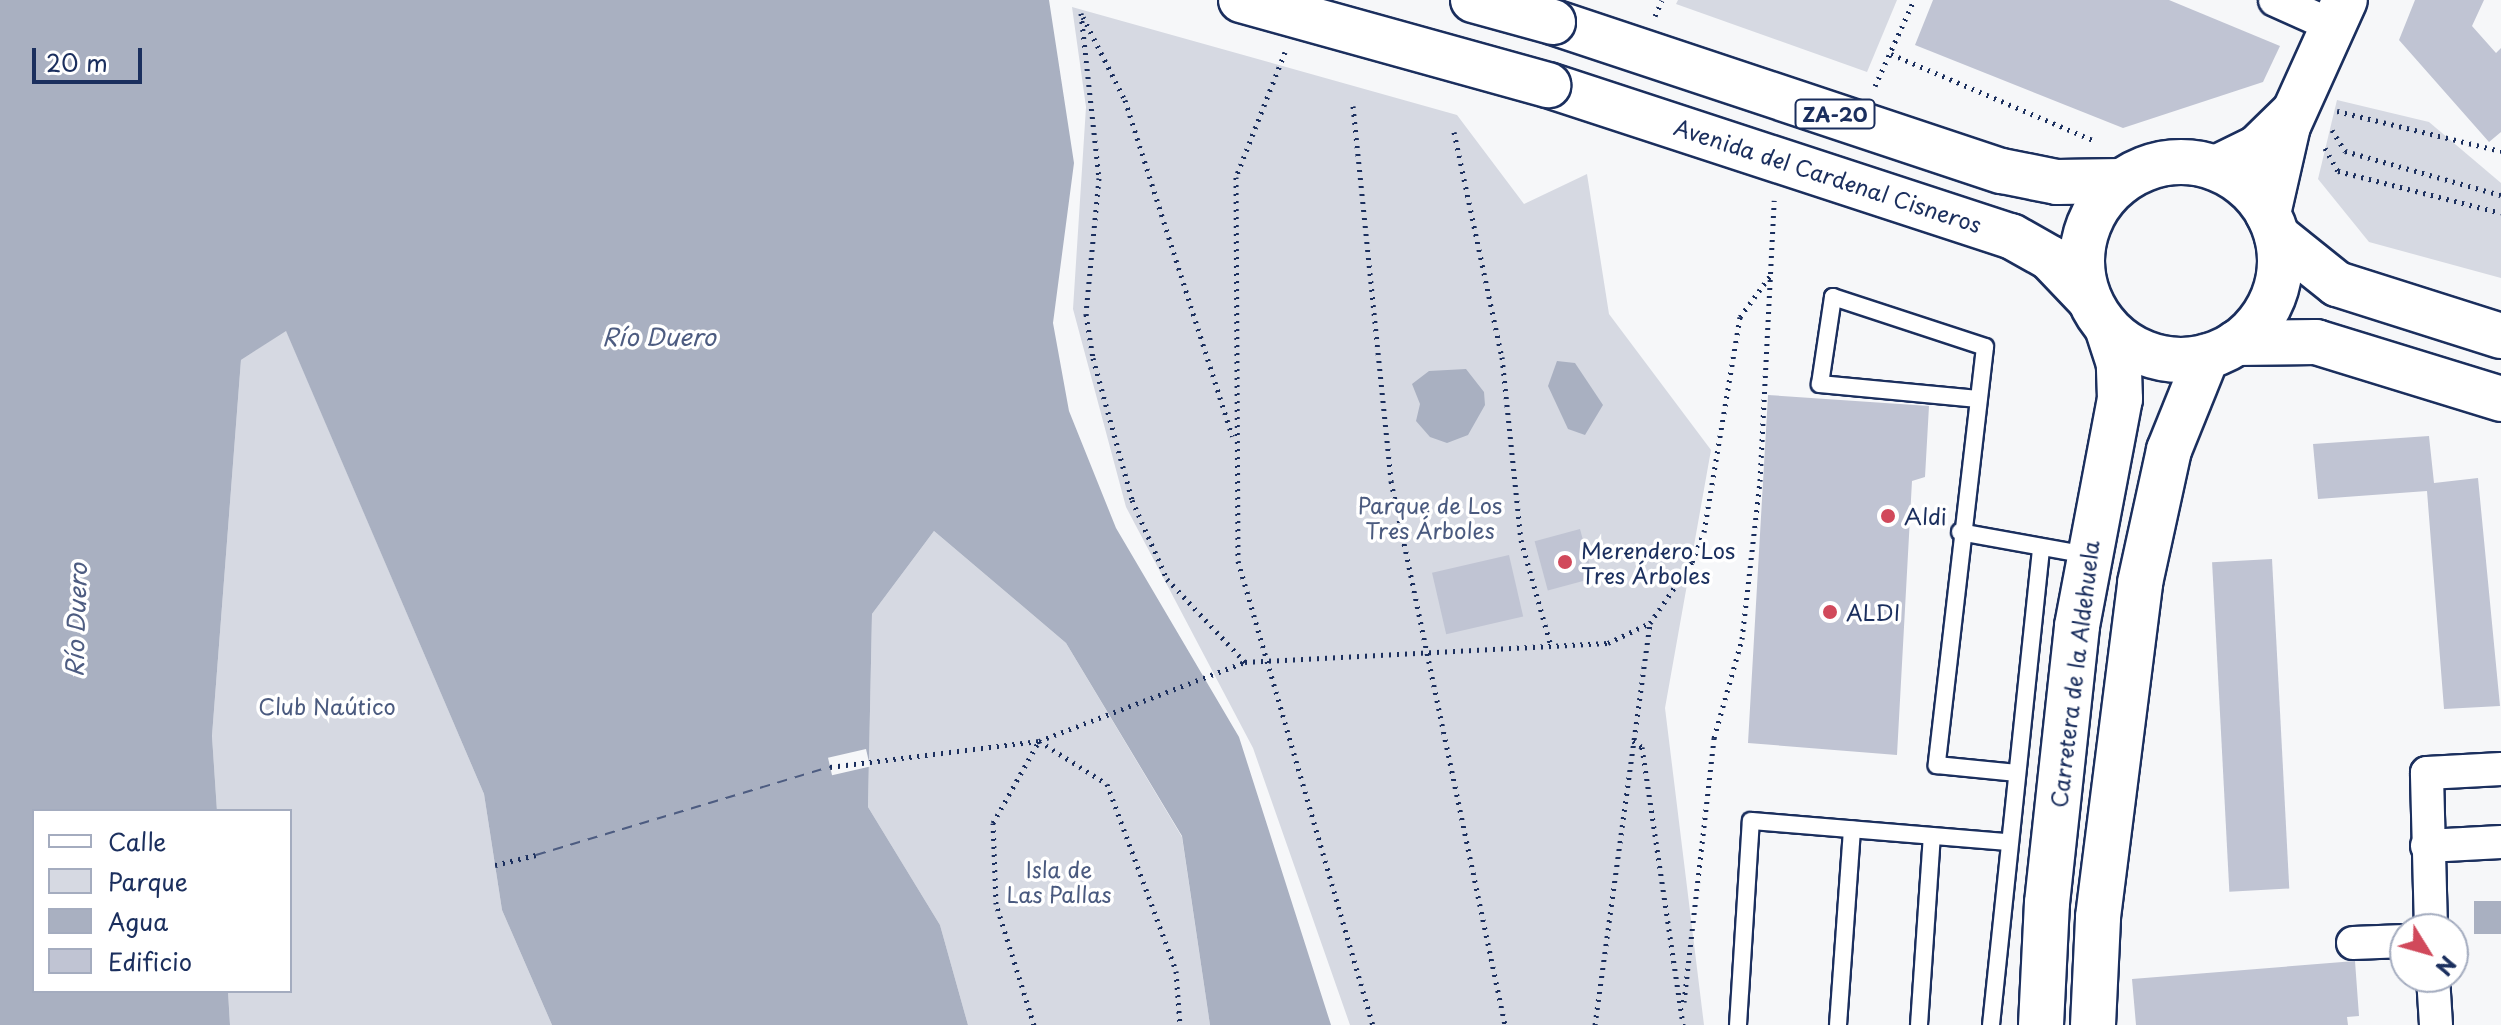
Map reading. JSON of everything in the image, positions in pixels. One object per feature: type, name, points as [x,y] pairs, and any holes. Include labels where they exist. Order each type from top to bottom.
[{"type":"main road","name":"Avenida del Cardenal Cisneros","points":[[1241,0],[1548,85],[2011,236],[2050,258],[2098,313]]},
{"type":"main road","name":"ZA-20","points":[[1473,0],[1553,22],[2002,171],[2057,182],[2111,163]]},
{"type":"main road","points":[[2093,1025],[2098,917],[2140,583],[2169,450],[2222,350],[2275,292],[2272,225],[2316,126],[2339,13]]},
{"type":"main road","points":[[2216,168],[2269,140],[2316,126]]},
{"type":"main road","points":[[2496,401],[2316,342],[2153,357],[2098,313],[2081,265],[2085,234],[2111,163],[2151,166],[2184,162],[2216,168],[2238,179],[2272,225],[2310,267],[2352,291],[2501,336]]},
{"type":"main road","name":"Carretera de la Aldehuela","points":[[2041,1025],[2047,903],[2087,555],[2120,399],[2119,364],[2098,313]]},
{"type":"street","points":[[2275,0],[2339,13]]},
{"type":"street","points":[[2430,913],[2427,773],[2501,769]]},
{"type":"street","points":[[2427,846],[2501,842]]},
{"type":"street","points":[[2353,943],[2389,942]]},
{"type":"street","points":[[2434,993],[2436,1025]]},
{"type":"lane","points":[[1978,399],[1820,384],[1833,297],[1985,347],[1978,399],[1960,532],[1937,765],[2017,773]]},
{"type":"lane","points":[[1960,532],[2087,555]]},
{"type":"lane","name":"Carretera de la Aldehuela","points":[[1991,1025],[2041,548]]},
{"type":"lane","points":[[1738,1025],[1751,821],[2009,842]]},
{"type":"lane","points":[[1838,1025],[1852,829]]},
{"type":"lane","points":[[1919,1025],[1932,836]]},
{"type":"path","points":[[1874,87],[1914,0]]},
{"type":"path","points":[[1235,444],[1125,100],[1081,13],[1099,178],[1086,314],[1093,358],[1132,500],[1167,579],[1245,662]]},
{"type":"path","points":[[1285,52],[1236,177],[1238,561],[1264,664],[1373,1025]]},
{"type":"path","points":[[1891,54],[2111,163]]},
{"type":"path","points":[[1353,106],[1391,481],[1505,1025]]},
{"type":"path","points":[[2316,126],[2329,109],[2501,151]]},
{"type":"path","points":[[2316,126],[2345,151],[2501,195]]},
{"type":"path","points":[[2316,126],[2338,171],[2501,213]]},
{"type":"path","points":[[1454,132],[1502,357],[1521,540],[1551,646]]},
{"type":"path","points":[[1683,1025],[1714,738],[1742,639],[1760,481],[1775,195]]},
{"type":"path","points":[[1595,1025],[1650,623],[1692,562],[1704,532],[1740,317],[1770,276]]},
{"type":"path","points":[[830,767],[1039,741],[1245,662],[1264,664],[1608,643],[1650,623]]},
{"type":"path","points":[[1034,1025],[996,904],[993,823],[1039,741]]},
{"type":"path","points":[[1039,741],[1107,784],[1176,971],[1180,1025]]},
{"type":"path","points":[[1633,741],[1642,747],[1684,1002]]},
{"type":"path","points":[[495,865],[536,855]]},
{"type":"green space","points":[[1678,0],[1897,0],[1867,72],[1676,4]]},
{"type":"green space","name":"Parque de Los Tres Árboles","points":[[1072,7],[1457,115],[1524,204],[1587,174],[1609,314],[1711,450],[1665,708],[1704,1025],[1350,1025],[1253,748],[1126,507],[1073,309],[1086,107]]},
{"type":"green space","points":[[2337,100],[2429,122],[2501,183],[2501,278],[2369,242],[2318,179]]},
{"type":"green space","name":"Club Naútico","points":[[286,330],[484,794],[502,910],[552,1025],[230,1025],[228,993],[292,993],[292,809],[217,809],[212,736],[241,360]]},
{"type":"green space","name":"Isla de Las Pallas","points":[[934,531],[1066,643],[1182,837],[1210,1025],[968,1025],[940,925],[868,807],[872,614]]},
{"type":"water","name":"Río Duero","points":[[0,0],[1049,0],[1074,163],[1053,323],[1069,411],[1116,528],[1239,737],[1331,1025],[1210,1025],[1182,836],[1066,643],[934,531],[872,614],[868,807],[940,925],[968,1025],[552,1025],[502,910],[484,794],[286,331],[241,360],[212,736],[217,809],[32,809],[32,993],[228,993],[230,1025],[0,1025]]},
{"type":"water","points":[[1557,361],[1575,363],[1603,405],[1585,435],[1568,429],[1548,386]]},
{"type":"water","points":[[1466,369],[1484,392],[1485,405],[1468,435],[1447,443],[1430,437],[1416,421],[1420,404],[1412,384],[1429,371]]},
{"type":"water","points":[[2474,901],[2501,901],[2501,934],[2474,934]]},
{"type":"pier","points":[[866,749],[870,767],[832,775],[828,758]]},
{"type":"building","points":[[1933,0],[2169,0],[2280,46],[2263,82],[2123,128],[1915,45]]},
{"type":"building","points":[[2415,0],[2484,0],[2472,26],[2496,53],[2501,48],[2501,132],[2489,142],[2399,40]]},
{"type":"building","name":"ALDI","points":[[1768,395],[1929,406],[1925,477],[1912,481],[1897,755],[1748,743]]},
{"type":"building","points":[[2429,436],[2434,483],[2478,478],[2500,706],[2444,709],[2427,491],[2318,499],[2313,444]]},
{"type":"building","points":[[1580,529],[1593,578],[1548,590],[1535,541]]},
{"type":"building","points":[[1509,555],[1523,616],[1446,634],[1432,573]]},
{"type":"building","points":[[2272,559],[2289,889],[2229,892],[2212,562]]},
{"type":"building","points":[[2355,961],[2359,1016],[2347,1017],[2348,1025],[2136,1025],[2132,979]]},
{"type":"ferry route","points":[[536,855],[830,767]]},
{"type":"place","name":"Aldi","points":[[1888,516]]},
{"type":"place","name":"Merendero Los Tres Árboles","points":[[1565,562]]},
{"type":"place","name":"ALDI","points":[[1830,612]]}]
